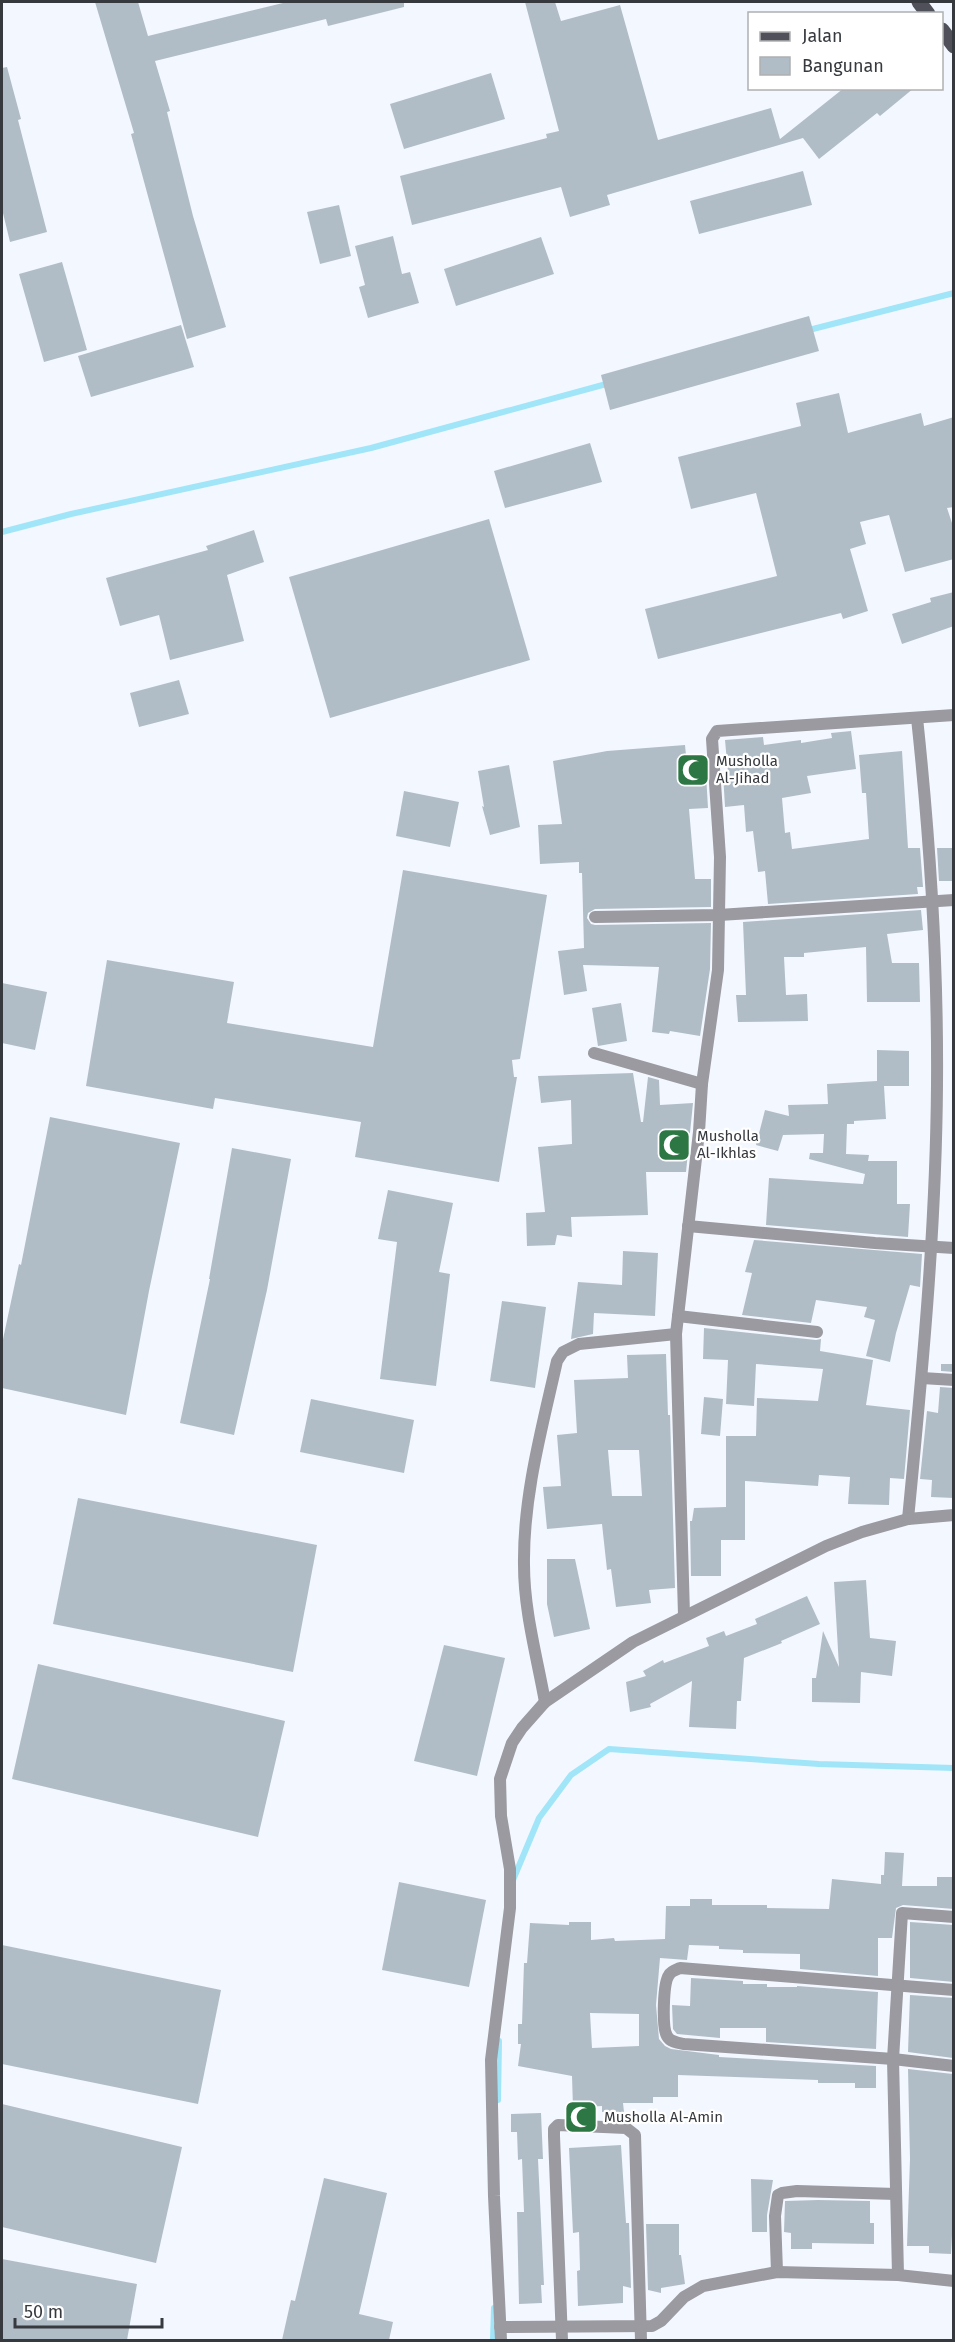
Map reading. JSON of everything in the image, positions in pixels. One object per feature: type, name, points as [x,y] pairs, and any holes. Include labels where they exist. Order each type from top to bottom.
[{"type":"main road","points":[[943,31],[954,46]]},
{"type":"street","points":[[684,1616],[676,1334],[699,1132],[702,1084],[718,970],[720,857],[711,740],[717,731],[954,715]]},
{"type":"street","points":[[908,1519],[922,1378],[937,1086],[933,901],[917,718]]},
{"type":"street","points":[[595,917],[719,915],[954,900]]},
{"type":"street","points":[[594,1053],[702,1084]]},
{"type":"street","points":[[688,1226],[954,1248]]},
{"type":"street","points":[[678,1316],[817,1332]]},
{"type":"street","points":[[545,1702],[529,1616],[524,1566],[527,1504],[540,1433],[557,1361],[563,1352],[579,1344],[676,1334]]},
{"type":"street","points":[[922,1378],[954,1380]]},
{"type":"street","points":[[501,2340],[494,2196],[491,2060],[510,1908],[511,1883],[500,1807],[500,1779],[512,1743],[545,1702],[633,1642],[826,1546],[862,1532],[908,1519],[954,1515]]},
{"type":"street","points":[[898,2275],[893,2059],[902,1914],[954,1917]]},
{"type":"street","points":[[954,1990],[680,1968],[670,1973],[665,1991],[667,2036],[673,2041],[684,2044],[893,2059],[954,2066]]},
{"type":"street","points":[[562,2340],[554,2136],[554,2129],[558,2125],[626,2128],[635,2135],[642,2340]]},
{"type":"street","points":[[777,2272],[775,2216],[778,2195],[797,2191],[896,2194]]},
{"type":"street","points":[[500,2327],[657,2324],[684,2297],[703,2286],[777,2272],[898,2275],[954,2281]]},
{"type":"building","points":[[95,2],[138,2],[148,36],[287,2],[404,2],[404,7],[328,26],[326,19],[155,61],[170,111],[167,112],[193,216],[226,327],[187,339],[131,134],[134,133]]},
{"type":"building","points":[[525,2],[555,2],[561,21],[620,5],[658,140],[771,108],[780,139],[841,90],[912,90],[880,116],[877,113],[819,159],[803,138],[607,195],[610,205],[570,217],[561,187],[412,225],[400,176],[547,138],[546,134],[559,131]]},
{"type":"building","points":[[7,67],[47,232],[10,242],[2,209],[2,68]]},
{"type":"building","points":[[491,73],[505,119],[404,149],[390,104]]},
{"type":"building","points":[[803,171],[812,205],[699,234],[690,201]]},
{"type":"building","points":[[339,205],[351,256],[320,264],[307,212]]},
{"type":"building","points":[[393,236],[402,274],[410,272],[419,303],[368,318],[359,287],[365,285],[355,246]]},
{"type":"building","points":[[541,237],[554,274],[456,306],[444,269]]},
{"type":"building","points":[[62,262],[87,350],[44,362],[19,274]]},
{"type":"building","points":[[809,316],[819,351],[610,410],[601,375]]},
{"type":"building","points":[[181,325],[194,367],[91,397],[78,356]]},
{"type":"building","points":[[839,393],[848,433],[921,413],[924,426],[954,417],[954,507],[947,508],[954,529],[954,559],[905,572],[889,515],[860,522],[866,544],[850,549],[868,611],[843,619],[841,613],[658,659],[645,609],[777,576],[756,493],[691,509],[678,457],[801,426],[796,403]]},
{"type":"building","points":[[590,443],[602,482],[505,508],[494,471]]},
{"type":"building","points":[[489,519],[530,660],[330,718],[289,577]]},
{"type":"building","points":[[254,530],[264,562],[227,575],[244,641],[170,660],[159,615],[120,626],[106,578],[208,550],[206,546]]},
{"type":"building","points":[[954,592],[954,626],[902,644],[892,614],[931,602],[930,598]]},
{"type":"building","points":[[179,680],[189,714],[139,727],[130,693]]},
{"type":"building","points":[[851,731],[856,769],[807,776],[811,793],[782,798],[785,833],[790,832],[792,849],[869,839],[866,793],[862,793],[859,755],[902,751],[908,848],[920,848],[923,887],[917,887],[918,894],[768,904],[765,871],[758,872],[753,831],[746,832],[744,805],[725,807],[723,773],[728,773],[725,740],[763,737],[764,745],[801,740],[801,743],[832,738],[831,733]]},
{"type":"building","points":[[685,745],[688,776],[706,774],[708,808],[689,809],[695,879],[711,879],[711,907],[595,909],[588,913],[587,918],[591,924],[595,925],[711,923],[710,969],[700,1036],[670,1031],[669,1034],[652,1032],[659,967],[583,965],[587,991],[564,995],[558,951],[584,948],[582,873],[579,873],[579,862],[540,864],[538,825],[562,824],[553,761],[607,751]]},
{"type":"building","points":[[509,765],[520,827],[490,835],[482,806],[484,807],[478,771]]},
{"type":"building","points":[[404,791],[459,802],[450,847],[396,836]]},
{"type":"building","points":[[937,848],[954,848],[954,881],[939,881]]},
{"type":"building","points":[[403,870],[547,895],[520,1059],[512,1060],[514,1077],[517,1077],[499,1182],[355,1157],[361,1122],[215,1098],[213,1109],[86,1086],[107,960],[234,982],[227,1023],[373,1047]]},
{"type":"building","points":[[921,910],[923,930],[887,934],[892,963],[919,963],[920,1002],[867,1002],[866,947],[804,953],[804,957],[784,957],[786,995],[807,994],[808,1021],[738,1022],[736,995],[746,995],[743,922]]},
{"type":"building","points":[[2,983],[47,992],[35,1050],[2,1043]]},
{"type":"building","points":[[621,1003],[627,1041],[598,1046],[592,1008]]},
{"type":"building","points":[[877,1050],[909,1051],[909,1086],[884,1086],[886,1119],[854,1121],[854,1124],[847,1124],[846,1154],[869,1155],[868,1161],[897,1161],[897,1204],[910,1204],[908,1237],[766,1225],[769,1178],[863,1184],[865,1174],[809,1159],[810,1153],[823,1153],[824,1134],[783,1135],[778,1151],[756,1145],[765,1110],[789,1116],[788,1105],[828,1104],[827,1084],[877,1081]]},
{"type":"building","points":[[633,1073],[641,1122],[643,1122],[648,1077],[659,1080],[660,1105],[693,1103],[686,1172],[646,1172],[648,1215],[571,1217],[572,1237],[557,1235],[555,1245],[527,1246],[526,1213],[545,1212],[538,1147],[572,1144],[571,1100],[541,1103],[538,1076]]},
{"type":"building","points":[[50,1117],[180,1143],[126,1415],[2,1388],[2,1344],[19,1264],[21,1265]]},
{"type":"building","points":[[232,1148],[291,1159],[267,1290],[234,1435],[180,1423],[210,1279]]},
{"type":"building","points":[[388,1190],[453,1203],[439,1272],[450,1274],[436,1386],[380,1379],[397,1242],[378,1239]]},
{"type":"building","points":[[754,1240],[922,1254],[920,1287],[910,1285],[890,1362],[866,1356],[875,1320],[864,1317],[867,1307],[816,1300],[811,1323],[742,1315],[752,1273],[745,1272]]},
{"type":"building","points":[[623,1251],[658,1253],[655,1316],[594,1313],[593,1334],[571,1339],[578,1282],[622,1285]]},
{"type":"building","points":[[502,1301],[546,1307],[535,1388],[490,1381]]},
{"type":"building","points":[[704,1328],[821,1339],[820,1351],[873,1360],[866,1405],[910,1410],[904,1479],[890,1478],[889,1505],[848,1504],[850,1477],[819,1475],[818,1486],[745,1481],[745,1540],[721,1540],[721,1576],[691,1576],[690,1521],[692,1521],[694,1508],[726,1507],[726,1436],[756,1436],[757,1398],[818,1401],[823,1369],[756,1364],[754,1406],[726,1404],[728,1360],[703,1359]]},
{"type":"building","points":[[666,1354],[675,1588],[649,1590],[651,1603],[616,1607],[611,1569],[607,1570],[602,1524],[547,1529],[543,1487],[561,1486],[557,1435],[577,1433],[574,1380],[628,1378],[627,1355]],"holes":[[[608,1450],[639,1450],[642,1496],[612,1496]]]},
{"type":"building","points":[[941,1364],[954,1364],[954,1372],[941,1371]]},
{"type":"building","points":[[940,1387],[954,1388],[954,1498],[931,1497],[932,1480],[920,1479],[927,1411],[938,1413]]},
{"type":"building","points":[[704,1397],[723,1399],[720,1436],[701,1434]]},
{"type":"building","points":[[311,1399],[414,1420],[404,1473],[300,1452]]},
{"type":"building","points":[[78,1498],[317,1545],[293,1672],[53,1624]]},
{"type":"building","points":[[547,1559],[575,1559],[590,1629],[554,1637],[547,1604]]},
{"type":"building","points":[[866,1580],[870,1638],[896,1641],[892,1676],[861,1672],[860,1703],[812,1702],[812,1678],[816,1678],[823,1631],[839,1667],[834,1582]]},
{"type":"building","points":[[807,1596],[820,1624],[781,1641],[782,1643],[744,1658],[741,1701],[737,1701],[736,1729],[689,1727],[692,1681],[650,1704],[651,1707],[630,1712],[626,1682],[646,1676],[643,1671],[663,1660],[664,1663],[709,1646],[706,1638],[724,1631],[726,1636],[757,1624],[755,1619]]},
{"type":"building","points":[[444,1645],[505,1658],[477,1776],[414,1761]]},
{"type":"building","points":[[38,1664],[285,1721],[258,1837],[12,1779]]},
{"type":"building","points":[[885,1852],[904,1853],[902,1886],[937,1886],[937,1877],[954,1877],[954,1909],[903,1905],[896,1908],[892,1938],[878,1938],[878,1976],[800,1969],[800,1954],[743,1953],[743,1950],[719,1949],[719,1946],[689,1945],[687,1960],[660,1958],[656,2005],[659,2039],[671,2049],[719,2055],[719,2057],[876,2066],[876,2088],[855,2088],[855,2083],[818,2083],[818,2080],[678,2075],[678,2097],[653,2097],[653,2103],[623,2103],[624,2112],[602,2112],[602,2106],[573,2108],[572,2076],[518,2066],[521,2044],[518,2044],[518,2024],[522,2024],[524,1963],[527,1963],[530,1923],[569,1925],[569,1922],[591,1922],[591,1940],[665,1939],[666,1906],[690,1906],[690,1899],[712,1899],[712,1905],[767,1905],[767,1908],[829,1909],[832,1879],[881,1884],[881,1875],[884,1875]],"holes":[[[590,2013],[639,2014],[639,2046],[592,2048]]]},
{"type":"building","points":[[399,1882],[486,1900],[469,1987],[382,1970]]},
{"type":"building","points":[[910,1922],[954,1925],[954,1982],[910,1978]]},
{"type":"building","points":[[2,1945],[221,1990],[198,2104],[2,2064]]},
{"type":"building","points":[[691,1978],[743,1981],[743,1984],[767,1984],[767,1987],[797,1986],[878,1992],[876,2049],[766,2042],[766,2028],[720,2028],[720,2038],[677,2034],[673,2029],[672,2005],[690,2006]]},
{"type":"building","points":[[910,1995],[954,1998],[953,2058],[908,2052]]},
{"type":"building","points":[[908,2069],[953,2074],[954,2198],[951,2254],[929,2253],[929,2246],[907,2246],[910,2159]]},
{"type":"building","points":[[2,2104],[182,2147],[156,2263],[2,2227]]},
{"type":"building","points":[[541,2113],[543,2159],[538,2159],[544,2285],[541,2285],[542,2303],[519,2304],[517,2212],[524,2212],[522,2159],[518,2160],[517,2132],[511,2132],[511,2114]]},
{"type":"building","points":[[621,2145],[626,2223],[629,2223],[631,2288],[623,2286],[623,2303],[578,2306],[579,2232],[573,2233],[569,2148]]},
{"type":"building","points":[[324,2178],[387,2193],[359,2314],[393,2322],[389,2340],[282,2340],[291,2300],[295,2301]]},
{"type":"building","points":[[751,2179],[773,2180],[767,2215],[767,2232],[752,2232]]},
{"type":"building","points":[[785,2201],[870,2201],[870,2223],[874,2223],[874,2244],[812,2243],[812,2249],[791,2249],[791,2233],[784,2232]]},
{"type":"building","points":[[646,2224],[679,2224],[679,2255],[681,2255],[685,2284],[661,2288],[661,2293],[648,2290]]},
{"type":"building","points":[[2,2259],[137,2284],[127,2340],[2,2340]]},
{"type":"waterway","points":[[805,331],[954,293]]},
{"type":"waterway","points":[[2,532],[71,514],[371,448],[610,383]]},
{"type":"waterway","points":[[513,1880],[539,1818],[571,1775],[609,1749],[819,1764],[954,1768]]},
{"type":"waterway","points":[[498,2100],[499,2041]]},
{"type":"waterway","points":[[493,2340],[494,2308]]},
{"type":"place","name":"Musholla Al-Jihad","points":[[693,770]]},
{"type":"place","name":"Musholla Al-Ikhlas","points":[[674,1145]]},
{"type":"place","name":"Musholla Al-Amin","points":[[581,2117]]}]
